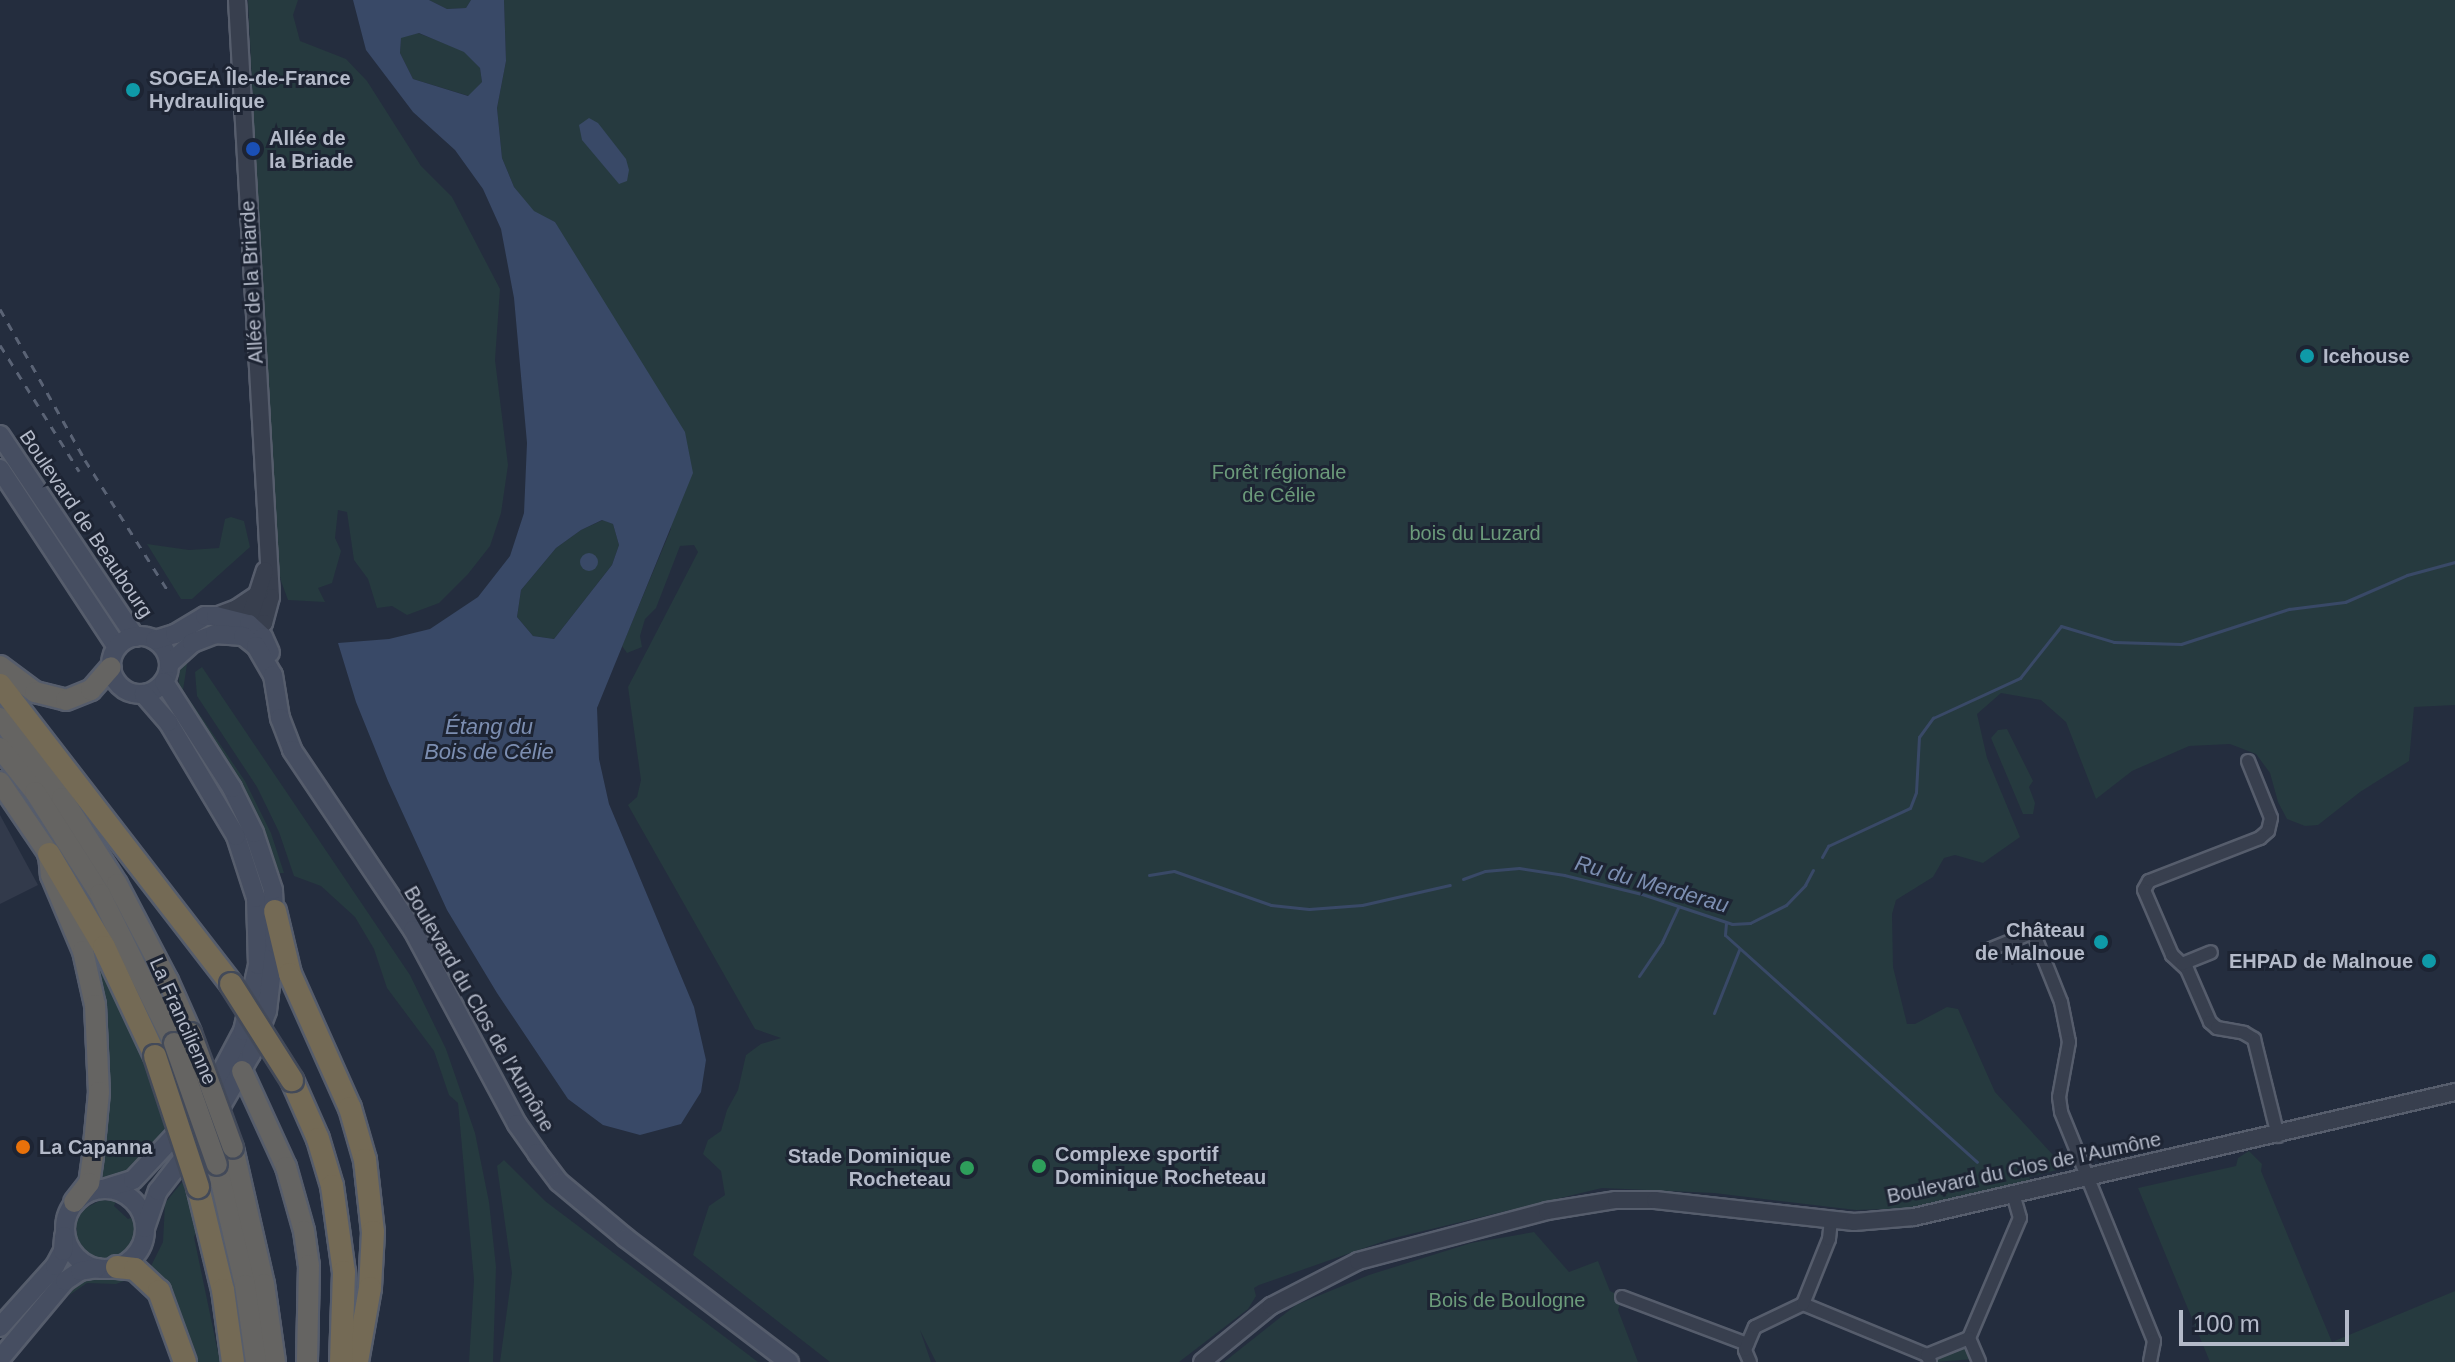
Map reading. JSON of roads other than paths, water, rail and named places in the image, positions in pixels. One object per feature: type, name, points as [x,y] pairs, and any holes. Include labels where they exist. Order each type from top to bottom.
[{"type":"highway","points":[[0,666],[35,692],[66,700],[91,690],[114,657]]},
{"type":"highway","points":[[0,685],[231,984],[292,1080],[318,1139],[332,1186],[344,1272],[341,1362]]},
{"type":"highway","name":"La Francilienne","points":[[0,718],[62,798],[117,884],[168,981],[245,1285],[256,1362]]},
{"type":"highway","name":"La Francilienne","points":[[0,748],[35,792],[100,894],[183,1038],[233,1148],[261,1270],[275,1362]]},
{"type":"highway","points":[[0,782],[49,854],[104,947],[155,1056],[198,1187],[223,1290],[233,1362]]},
{"type":"highway","points":[[49,854],[51,875],[83,951],[98,1036],[99,1092],[90,1177],[74,1202]]},
{"type":"highway","points":[[275,911],[290,974],[350,1108],[365,1160],[373,1232],[370,1288],[357,1362]]},
{"type":"highway","points":[[242,1071],[286,1167],[304,1231],[309,1265],[307,1362]]},
{"type":"highway","points":[[108,1268],[135,1269],[159,1291],[185,1362]]},
{"type":"main road","name":"Boulevard de Beaubourg","points":[[0,435],[135,637]]},
{"type":"main road","name":"Boulevard de Beaubourg","points":[[0,469],[114,657]]},
{"type":"main road","points":[[0,1327],[58,1262],[64,1229],[74,1202],[87,1193],[133,1180],[205,1103],[243,1031],[256,988],[256,898],[236,836],[184,748],[144,694],[123,689],[114,657],[135,637],[155,640],[175,634],[205,616],[216,616],[250,630]]},
{"type":"main road","points":[[144,694],[205,637],[250,630]]},
{"type":"main road","name":"Boulevard du Clos de l'Aumône","points":[[250,630],[268,647],[280,718],[292,750],[413,930],[517,1124],[537,1153],[559,1182],[626,1238],[789,1362]]},
{"type":"main road","points":[[0,1359],[65,1281],[80,1271],[108,1268],[139,1250],[158,1191],[213,1120],[242,1071],[270,998],[275,911],[266,864],[243,808],[167,673],[162,646],[155,640]]},
{"type":"main road","points":[[103,1189],[120,1191],[133,1200],[141,1211],[145,1228]]},
{"type":"main road","points":[[64,1229],[74,1255],[108,1268]]},
{"type":"street","name":"Allée de la Briarde","points":[[237,0],[271,605],[250,630]]},
{"type":"street","name":"Allée de la Briarde","points":[[250,630],[267,565]]},
{"type":"street","points":[[216,616],[237,608],[259,593]]},
{"type":"street","points":[[2248,761],[2271,818],[2268,831],[2260,838],[2149,881],[2144,890],[2172,955],[2182,964],[2213,1026],[2254,1039],[2278,1136]]},
{"type":"street","points":[[1991,949],[2033,932],[2061,1002],[2069,1042],[2059,1105],[2154,1341],[2150,1362]]},
{"type":"street","points":[[2182,964],[2211,952]]},
{"type":"street","name":"Boulevard du Clos de l'Aumône","points":[[1202,1362],[1271,1306],[1358,1261],[1547,1211],[1616,1200],[1655,1200],[1831,1220],[1902,1219],[2014,1197],[2455,1092]]},
{"type":"street","points":[[1803,1304],[1929,1359],[1969,1338],[2020,1218],[2014,1197]]},
{"type":"street","points":[[1750,1362],[1745,1350],[1755,1327],[1803,1304],[1829,1239],[1831,1220]]},
{"type":"street","points":[[1622,1297],[1747,1344]]},
{"type":"street","points":[[1969,1338],[1979,1362]]},
{"type":"water","name":"Étang du Bois de Célie","points":[[353,0],[429,0],[447,9],[466,8],[471,0],[504,0],[506,61],[497,108],[502,158],[514,187],[534,211],[555,222],[685,432],[693,473],[597,708],[599,759],[609,804],[694,1007],[706,1060],[701,1092],[681,1124],[640,1135],[603,1125],[568,1099],[497,993],[447,910],[388,781],[356,702],[338,643],[389,639],[430,629],[478,597],[510,556],[524,513],[527,443],[514,298],[501,229],[483,189],[455,150],[413,112],[366,50]],"holes":[[[419,33],[464,52],[480,68],[482,82],[468,96],[413,79],[400,53],[401,38]],[[602,520],[613,524],[619,545],[612,565],[554,639],[533,636],[517,617],[521,590],[556,548]]]},
{"type":"water","points":[[589,118],[598,123],[626,159],[629,170],[627,181],[619,184],[582,140],[579,125]]},
{"type":"water","points":[[589,553],[598,562],[589,571],[580,562]]},
{"type":"waterway","name":"Ru du Merderau","points":[[1822,857],[1828,846],[1910,808],[1916,792],[1919,737],[1933,718],[2020,678],[2061,626],[2114,642],[2181,644],[2289,609],[2345,602],[2407,575],[2455,562]]},
{"type":"waterway","name":"Ru du Merderau","points":[[1463,879],[1485,871],[1519,868],[1564,875],[1642,894],[1732,924],[1750,923],[1786,905],[1805,885],[1813,870]]},
{"type":"waterway","name":"Ru du Merderau","points":[[1149,875],[1174,871],[1271,905],[1309,909],[1362,905],[1450,885]]},
{"type":"waterway","points":[[1639,976],[1662,942],[1678,908]]},
{"type":"waterway","points":[[1726,923],[1725,935],[1977,1162]]},
{"type":"waterway","points":[[1714,1013],[1739,950]]},
{"type":"railway","points":[[0,309],[85,460],[167,589]]},
{"type":"railway","points":[[0,345],[79,471]]},
{"type":"place","name":"SOGEA Île-de-France Hydraulique","points":[[133,90]]},
{"type":"place","name":"Allée de la Briade","points":[[253,149]]},
{"type":"place","name":"Icehouse","points":[[2307,356]]},
{"type":"place","name":"Château de Malnoue","points":[[2101,942]]},
{"type":"place","name":"EHPAD de Malnoue","points":[[2429,961]]},
{"type":"place","name":"La Capanna","points":[[23,1147]]},
{"type":"place","name":"Complexe sportif Dominique Rocheteau","points":[[1039,1166]]},
{"type":"place","name":"Stade Dominique Rocheteau","points":[[967,1168]]},
{"type":"park label","name":"Forêt régionale de Célie","points":[[1279,484]]},
{"type":"park label","name":"bois du Luzard","points":[[1475,533]]},
{"type":"park label","name":"Bois de Boulogne","points":[[1507,1300]]}]
